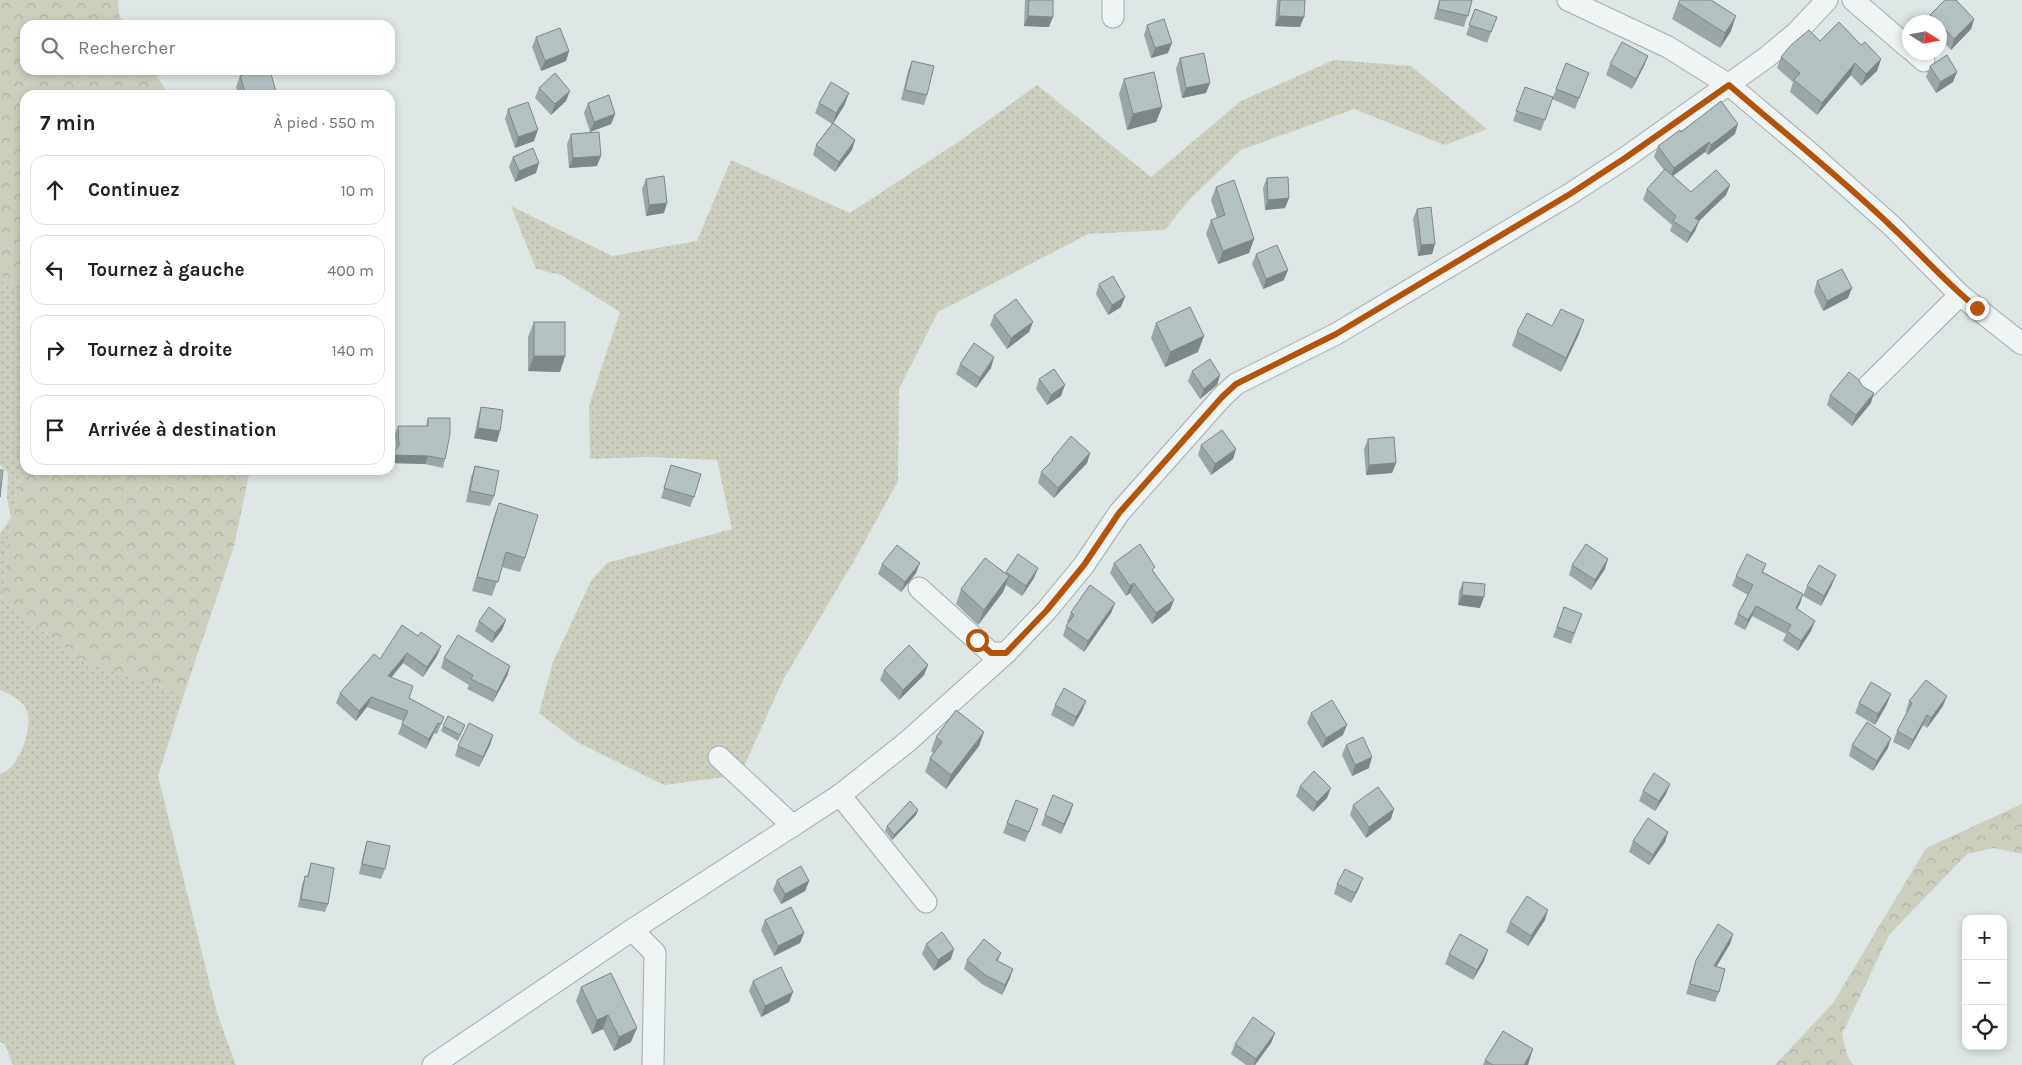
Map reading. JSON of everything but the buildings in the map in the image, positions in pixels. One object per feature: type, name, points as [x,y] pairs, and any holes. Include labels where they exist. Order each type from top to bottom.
[{"type":"street","points":[[1568,0],[1668,46],[1729,85],[1810,153],[1892,226],[1960,295],[2022,344]]},
{"type":"street","points":[[433,1065],[632,930],[840,795],[907,742],[1006,653],[1047,610],[1084,565],[1119,513],[1222,397],[1236,384],[1336,334],[1570,194],[1625,158],[1767,57],[1797,32],[1827,0]]},
{"type":"street","points":[[1853,0],[1902,42]]},
{"type":"street","points":[[1867,387],[1960,295]]},
{"type":"street","points":[[919,588],[991,653],[1006,653]]},
{"type":"street","points":[[719,757],[793,826]]},
{"type":"street","points":[[840,795],[926,902]]},
{"type":"street","points":[[632,930],[655,953],[653,1065]]},
{"type":"green space","points":[[0,0],[118,0],[119,15],[122,20],[20,20],[20,75],[156,75],[166,90],[20,90],[20,282],[4,285],[0,265]]},
{"type":"green space","points":[[1334,60],[1411,66],[1487,129],[1445,145],[1354,109],[1241,150],[1188,201],[1165,230],[1088,234],[938,312],[899,389],[898,481],[855,559],[783,680],[740,775],[664,785],[577,742],[539,713],[553,662],[591,581],[607,563],[732,529],[717,460],[648,457],[590,459],[589,405],[620,312],[561,275],[536,269],[511,206],[612,256],[697,241],[731,160],[850,213],[964,138],[1037,85],[1151,177],[1241,101]]},
{"type":"green space","points":[[0,265],[4,285],[20,282],[20,474],[11,518],[7,498],[8,473],[0,465]]},
{"type":"green space","points":[[20,474],[249,475],[234,546],[184,694],[84,662],[2,600],[11,518]]},
{"type":"green space","points":[[11,518],[2,600],[84,662],[184,694],[158,776],[217,1013],[236,1065],[13,1065],[5,1044],[0,1042],[0,774],[13,764],[18,756],[23,747],[28,728],[25,707],[12,696],[0,690],[0,534]]},
{"type":"green space","points":[[2022,804],[2022,854],[1994,848],[1967,854],[1889,935],[1842,1034],[1847,1055],[1853,1065],[1775,1065],[1833,1003],[1926,848]]},
{"type":"route","points":[[977,640],[991,653],[1006,653],[1047,610],[1084,565],[1119,513],[1222,397],[1236,384],[1336,334],[1570,194],[1729,85],[1810,153],[1892,226],[1944,280],[1977,308]]}]
